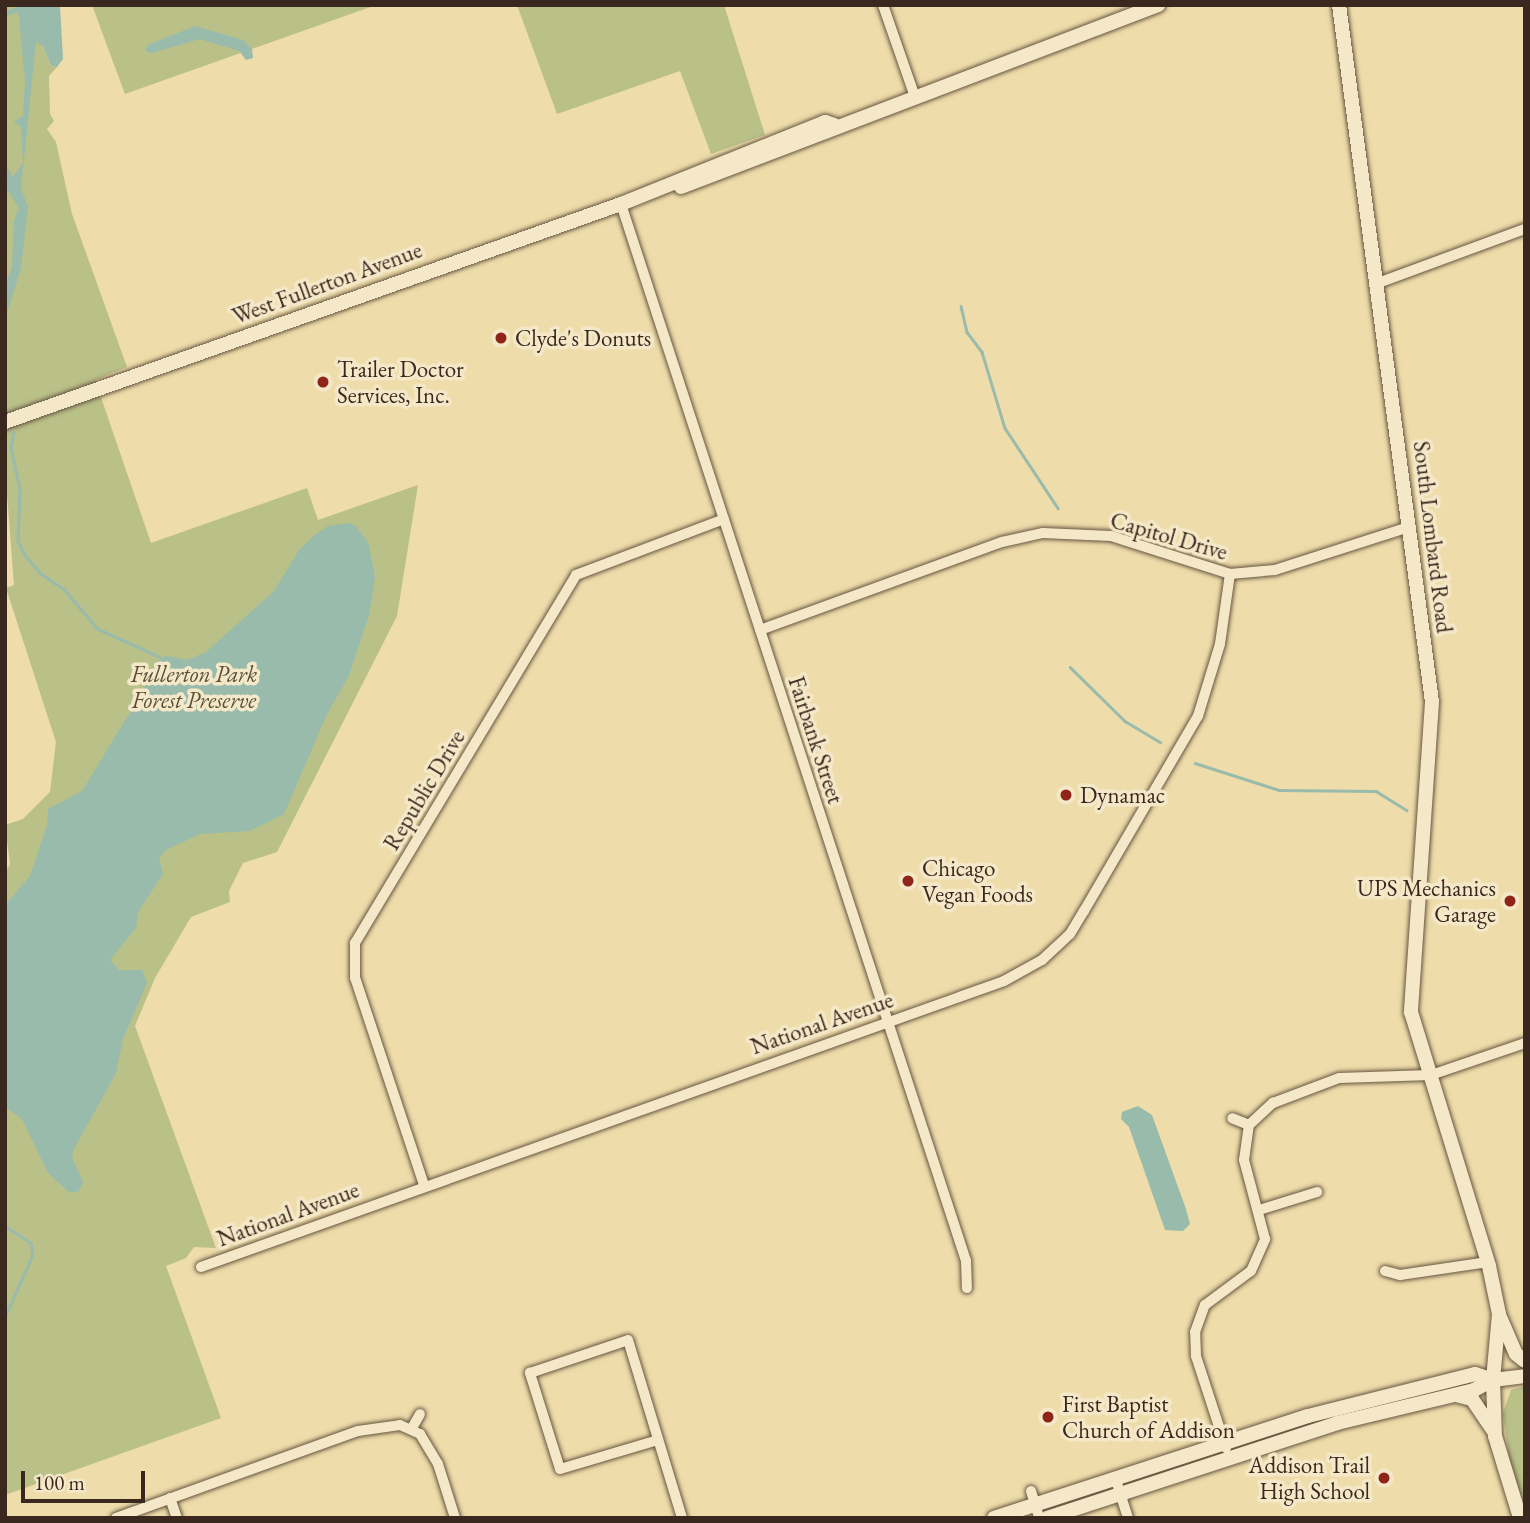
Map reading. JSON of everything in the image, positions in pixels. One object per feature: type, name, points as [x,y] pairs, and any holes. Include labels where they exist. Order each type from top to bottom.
[{"type":"street","points":[[883,5],[915,97]]},
{"type":"street","name":"West Fullerton Avenue","points":[[5,422],[666,188],[676,189],[830,131],[834,125],[1157,5]]},
{"type":"street","name":"South Lombard Road","points":[[1339,5],[1432,702],[1411,1012],[1488,1262],[1499,1314],[1493,1380],[1495,1436]]},
{"type":"street","name":"Fairbank Street","points":[[621,204],[966,1261],[967,1288]]},
{"type":"street","points":[[1378,283],[1525,229]]},
{"type":"street","name":"Republic Drive","points":[[424,1185],[355,978],[355,943],[576,575],[724,519]]},
{"type":"street","name":"Capitol Drive","points":[[760,630],[1002,542],[1043,533],[1121,538],[1230,574],[1275,570],[1409,527]]},
{"type":"street","name":"National Avenue","points":[[201,1267],[424,1185],[1014,977],[1070,934],[1198,716],[1220,644],[1230,574]]},
{"type":"street","points":[[1229,1457],[1196,1356],[1195,1332],[1205,1305],[1245,1278],[1260,1258],[1265,1239],[1244,1160],[1249,1125],[1273,1103],[1339,1078],[1432,1079],[1525,1043]]},
{"type":"street","points":[[1232,1118],[1249,1125]]},
{"type":"street","points":[[1259,1210],[1317,1192]]},
{"type":"street","points":[[1385,1271],[1400,1275],[1488,1262]]},
{"type":"street","points":[[1499,1314],[1516,1354],[1525,1361]]},
{"type":"street","points":[[658,1440],[560,1469],[530,1373],[628,1340],[682,1518]]},
{"type":"street","points":[[1047,1518],[1229,1457],[1335,1416],[1475,1374],[1493,1380]]},
{"type":"street","points":[[993,1518],[1225,1442],[1335,1416],[1455,1395],[1493,1380],[1525,1376]]},
{"type":"street","points":[[1455,1395],[1472,1399],[1488,1417],[1520,1518]]},
{"type":"street","points":[[412,1429],[420,1414]]},
{"type":"street","points":[[116,1518],[379,1425],[412,1429],[438,1464],[455,1518]]},
{"type":"street","points":[[1115,1477],[1128,1518]]},
{"type":"street","points":[[170,1498],[177,1518]]},
{"type":"green space","name":"Fullerton Park Forest Preserve","points":[[5,5],[21,5],[20,20],[43,46],[51,66],[57,67],[49,76],[50,114],[54,121],[47,129],[56,142],[72,214],[127,367],[95,380],[151,543],[307,488],[318,520],[418,485],[397,616],[277,852],[243,863],[229,891],[230,902],[191,917],[155,978],[135,1026],[216,1248],[194,1247],[186,1258],[166,1266],[221,1418],[5,1495],[5,873],[10,864],[5,825],[23,819],[50,792],[56,742],[6,588],[14,585],[5,468]]},
{"type":"green space","points":[[92,5],[376,5],[125,94]]},
{"type":"green space","points":[[517,5],[724,5],[765,135],[711,154],[680,71],[557,114]]},
{"type":"green space","points":[[1525,1386],[1525,1509],[1510,1464],[1503,1413],[1511,1390]]},
{"type":"shaded area","points":[[21,5],[60,5],[63,59],[57,67],[51,66],[43,46],[36,42],[21,188],[28,207],[21,268],[5,319],[5,284],[12,268],[14,220],[19,208],[5,186],[5,164],[13,177],[23,163],[21,127],[14,122],[23,115],[25,82],[19,17],[17,12],[5,17],[5,12]]},
{"type":"shaded area","points":[[195,26],[243,40],[252,49],[253,58],[246,60],[239,51],[200,39],[151,53],[145,50],[148,45]]},
{"type":"shaded area","points":[[348,523],[356,526],[368,542],[375,577],[369,615],[349,676],[327,714],[284,814],[250,831],[200,834],[166,850],[159,858],[163,874],[138,912],[136,928],[110,960],[119,970],[142,970],[147,983],[123,1039],[116,1073],[74,1149],[72,1158],[83,1182],[79,1191],[70,1193],[48,1173],[22,1119],[5,1107],[5,905],[30,876],[47,825],[48,809],[82,791],[143,691],[155,662],[167,656],[187,660],[206,652],[274,591],[299,550],[315,535],[328,526]]},
{"type":"shaded area","points":[[1138,1106],[1152,1115],[1186,1209],[1190,1224],[1183,1231],[1165,1230],[1129,1127],[1121,1119],[1122,1112]]},
{"type":"waterway","points":[[961,306],[967,332],[982,352],[1005,428],[1058,508]]},
{"type":"waterway","points":[[14,432],[11,447],[20,489],[18,541],[25,555],[40,573],[65,590],[98,629],[160,657]]},
{"type":"waterway","points":[[1070,667],[1125,721],[1160,742]]},
{"type":"waterway","points":[[1195,763],[1279,790],[1376,791],[1406,810]]},
{"type":"waterway","points":[[5,1226],[31,1243],[33,1255],[5,1318]]},
{"type":"place","name":"Clyde's Donuts","points":[[501,338]]},
{"type":"place","name":"Trailer Doctor Services, Inc.","points":[[323,382]]},
{"type":"place","name":"Dynamac","points":[[1066,795]]},
{"type":"place","name":"Chicago Vegan Foods","points":[[908,881]]},
{"type":"place","name":"UPS Mechanics Garage","points":[[1510,901]]},
{"type":"place","name":"First Baptist Church of Addison","points":[[1048,1417]]},
{"type":"place","name":"Addison Trail High School","points":[[1384,1478]]}]
